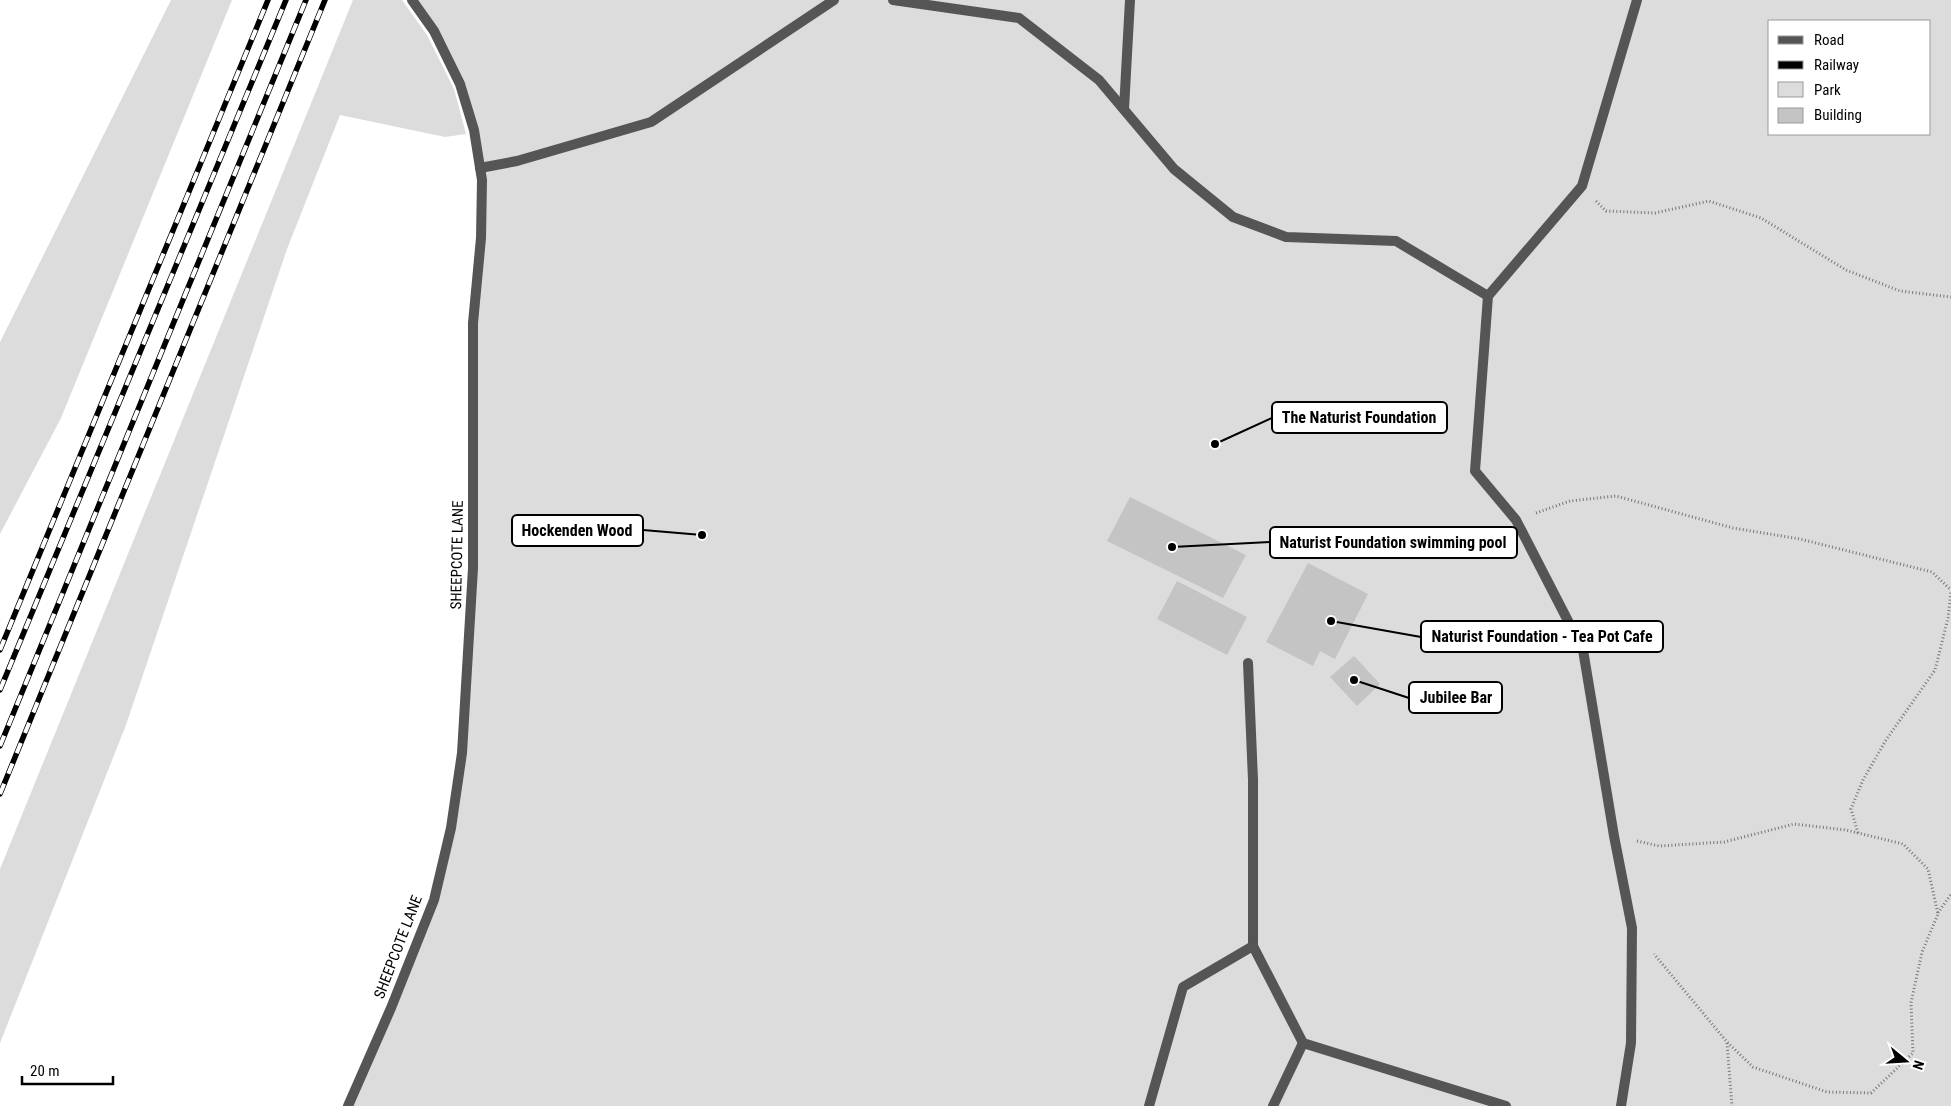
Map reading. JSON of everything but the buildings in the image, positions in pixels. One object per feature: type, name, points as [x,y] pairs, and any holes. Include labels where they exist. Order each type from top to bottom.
[{"type":"street","name":"SHEEPCOTE LANE","points":[[348,1106],[391,1008],[434,900],[451,828],[462,753],[473,568],[473,324],[481,238],[482,180],[474,130],[460,84],[434,31],[412,0]]},
{"type":"street","points":[[480,168],[517,161],[651,122],[834,0]]},
{"type":"street","points":[[893,0],[1019,18],[1099,80],[1174,169],[1232,217],[1286,237],[1396,241],[1488,296]]},
{"type":"street","points":[[1124,109],[1130,0]]},
{"type":"street","points":[[1621,1106],[1631,1043],[1632,928],[1614,836],[1583,650],[1516,520],[1475,471],[1488,296],[1582,186],[1637,0]]},
{"type":"street","points":[[1248,663],[1253,780],[1253,946],[1303,1043],[1506,1106]]},
{"type":"street","points":[[1149,1106],[1183,986],[1253,946]]},
{"type":"street","points":[[1273,1106],[1303,1043]]},
{"type":"path","points":[[1582,186],[1606,211],[1655,213],[1709,201],[1761,218],[1846,270],[1900,290],[1951,297]]},
{"type":"path","points":[[1516,520],[1570,500],[1616,496],[1733,528],[1800,539],[1932,572],[1951,591],[1948,618],[1935,670],[1886,740],[1863,780],[1851,809],[1858,833]]},
{"type":"path","points":[[1614,836],[1659,846],[1724,842],[1794,824],[1858,833],[1903,844],[1928,869],[1938,914]]},
{"type":"path","points":[[1632,928],[1727,1042],[1754,1067],[1827,1092],[1871,1093],[1913,1053],[1911,1003],[1922,952],[1938,914],[1951,894]]},
{"type":"path","points":[[1727,1042],[1732,1106]]},
{"type":"green space","points":[[171,0],[232,0],[61,418],[0,534],[0,342]]},
{"type":"green space","points":[[353,0],[402,0],[427,35],[454,89],[466,134],[445,137],[340,115],[287,249],[126,725],[0,1043],[0,869]]},
{"type":"green space","points":[[414,0],[1951,0],[1951,1106],[352,1106],[437,901],[465,753],[483,179],[462,84]]},
{"type":"railway","points":[[0,650],[268,0]]},
{"type":"railway","points":[[0,690],[286,0]]},
{"type":"railway","points":[[0,746],[306,0]]},
{"type":"railway","points":[[0,794],[325,0]]},
{"type":"place","name":"The Naturist Foundation","points":[[1215,444]]},
{"type":"place","name":"Hockenden Wood","points":[[702,535]]},
{"type":"place","name":"Naturist Foundation swimming pool","points":[[1172,547]]},
{"type":"place","name":"Naturist Foundation - Tea Pot Cafe","points":[[1331,621]]},
{"type":"place","name":"Jubilee Bar","points":[[1354,680]]}]
